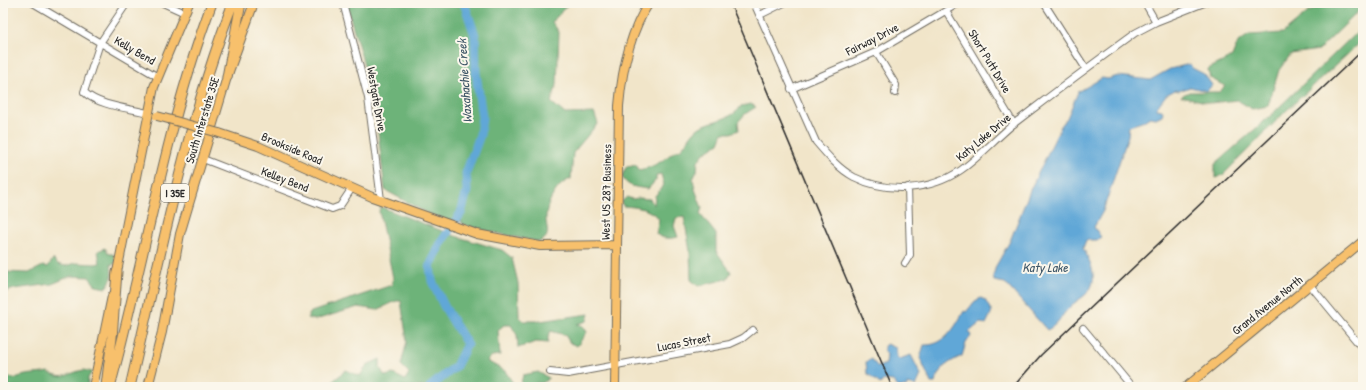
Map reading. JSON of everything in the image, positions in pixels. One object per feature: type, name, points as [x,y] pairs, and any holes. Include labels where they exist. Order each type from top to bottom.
[{"type":"highway","name":"I 35E","points":[[110,387],[164,156],[183,86],[212,3]]},
{"type":"highway","name":"I 35E","points":[[130,387],[173,201],[198,105],[233,3]]},
{"type":"highway","points":[[227,77],[242,3]]},
{"type":"highway","points":[[105,387],[112,338],[117,272]]},
{"type":"main road","points":[[93,387],[137,179],[148,114],[158,77],[189,3]]},
{"type":"main road","name":"South Interstate 35E","points":[[148,387],[162,332],[177,246],[227,77],[254,3]]},
{"type":"main road","name":"West US 287 Business","points":[[615,387],[619,106],[622,78],[633,36],[649,3]]},
{"type":"main road","name":"Brookside Road","points":[[148,114],[219,133],[258,146],[381,200],[435,220],[488,237],[540,246],[617,245]]},
{"type":"main road","name":"Grand Avenue North","points":[[1186,387],[1363,241]]},
{"type":"street","points":[[33,3],[100,43],[127,3]]},
{"type":"street","points":[[163,3],[185,13]]},
{"type":"street","name":"Westgate Drive","points":[[343,3],[368,98],[381,200]]},
{"type":"street","name":"Katy Lake Drive","points":[[754,3],[791,89],[816,142],[840,168],[853,176],[867,182],[898,188],[930,185],[947,178],[973,161],[1014,124],[1135,33],[1156,22],[1204,3]]},
{"type":"street","points":[[760,16],[784,3]]},
{"type":"street","name":"Fairway Drive","points":[[791,89],[876,52],[959,3]]},
{"type":"street","points":[[1044,3],[1086,69]]},
{"type":"street","points":[[1145,3],[1156,22]]},
{"type":"street","name":"Short Putt Drive","points":[[946,10],[1014,124]]},
{"type":"street","name":"Kelly Bend","points":[[100,43],[158,77]]},
{"type":"street","name":"Brookside Road","points":[[100,43],[84,92],[91,97],[104,102],[148,114]]},
{"type":"street","points":[[876,52],[896,85],[895,93]]},
{"type":"street","name":"Kelley Bend","points":[[203,158],[332,208],[340,206],[352,188]]},
{"type":"street","points":[[905,263],[910,255],[908,188]]},
{"type":"street","points":[[1310,284],[1363,349]]},
{"type":"street","points":[[1083,328],[1132,387]]},
{"type":"street","name":"Lucas Street","points":[[550,372],[568,374],[730,344],[743,338],[753,330]]},
{"type":"green space","points":[[346,3],[569,3],[552,22],[559,32],[557,85],[551,102],[565,114],[594,113],[598,123],[573,153],[571,179],[566,181],[557,189],[550,200],[546,212],[547,234],[543,240],[539,242],[473,228],[463,224],[458,216],[447,221],[427,213],[385,190],[374,100]]},
{"type":"green space","points":[[1326,3],[1363,3],[1363,7],[1319,50],[1291,54],[1279,70],[1268,106],[1252,109],[1237,100],[1210,103],[1181,96],[1189,92],[1219,92],[1225,86],[1210,78],[1208,69],[1232,57],[1238,42],[1249,35],[1283,33],[1307,13]]},
{"type":"green space","points":[[1363,26],[1363,40],[1287,110],[1223,175],[1215,178],[1215,164],[1269,117]]},
{"type":"green space","points":[[751,104],[756,107],[745,114],[738,122],[739,130],[731,133],[723,133],[719,143],[705,152],[698,161],[697,171],[693,179],[702,208],[700,214],[716,234],[716,251],[731,272],[727,279],[698,286],[691,280],[690,251],[684,217],[676,218],[674,226],[678,237],[664,238],[656,234],[659,219],[655,215],[647,210],[623,206],[621,202],[627,197],[632,199],[650,199],[654,205],[655,196],[664,185],[661,174],[656,175],[656,180],[648,189],[630,185],[624,181],[622,177],[626,167],[637,165],[638,170],[648,168],[664,160],[672,153],[682,148],[692,134],[700,127],[728,117],[741,106]]},
{"type":"green space","points":[[381,207],[455,236],[502,250],[512,258],[518,283],[519,317],[524,321],[540,321],[589,314],[587,321],[577,324],[583,326],[587,332],[577,346],[570,343],[565,335],[551,331],[548,336],[548,343],[536,342],[518,348],[517,335],[511,325],[504,325],[498,330],[500,355],[492,356],[487,361],[505,371],[513,383],[509,387],[326,387],[346,370],[360,376],[367,365],[380,359],[380,368],[385,376],[393,374],[405,380],[409,373],[401,365],[407,341],[401,301],[396,301],[377,310],[358,307],[315,320],[307,318],[311,312],[392,285],[393,278],[379,211]]},
{"type":"green space","points":[[105,248],[109,254],[113,254],[117,258],[115,264],[111,264],[112,278],[106,288],[96,286],[89,277],[71,276],[52,284],[14,289],[3,293],[3,272],[29,273],[43,266],[48,267],[53,259],[58,264],[65,266],[76,263],[100,263],[98,251]]},
{"type":"green space","points":[[84,370],[92,372],[88,378],[88,387],[3,387],[3,374],[14,379],[26,375],[48,372],[62,377]]},
{"type":"green space","points":[[538,372],[549,378],[543,383],[535,383],[538,387],[520,387],[523,375]]},
{"type":"water","name":"Katy Lake","points":[[1190,64],[1192,68],[1204,74],[1212,85],[1207,91],[1190,87],[1179,91],[1175,90],[1166,95],[1157,107],[1157,109],[1162,110],[1162,115],[1156,118],[1150,117],[1142,122],[1129,126],[1128,136],[1103,211],[1094,227],[1101,237],[1097,240],[1086,240],[1083,248],[1093,272],[1092,285],[1089,291],[1066,311],[1057,323],[1047,330],[1005,283],[994,281],[993,276],[996,266],[1010,241],[1031,188],[1061,126],[1067,118],[1078,92],[1102,78],[1108,79],[1118,76],[1150,80],[1170,69]]},
{"type":"water","points":[[981,298],[985,300],[992,312],[986,324],[980,323],[969,332],[971,336],[966,343],[962,356],[941,369],[935,383],[931,383],[920,358],[924,345],[944,339],[953,329],[964,311],[966,312],[975,301]]},
{"type":"water","points":[[886,344],[896,348],[897,357],[899,359],[911,355],[921,375],[916,386],[907,384],[907,387],[898,387],[893,381],[884,380],[880,384],[867,373],[866,362],[871,359],[878,367],[886,364],[887,355],[884,351],[884,346]]},
{"type":"waterway","name":"Waxahachie Creek","points":[[430,387],[456,366],[467,344],[444,306],[432,281],[430,266],[442,241],[461,213],[467,191],[466,173],[480,135],[482,117],[476,73],[475,35],[464,3]]},
{"type":"railway","points":[[730,3],[892,387]]},
{"type":"railway","points":[[1013,387],[1041,355],[1363,50]]}]
